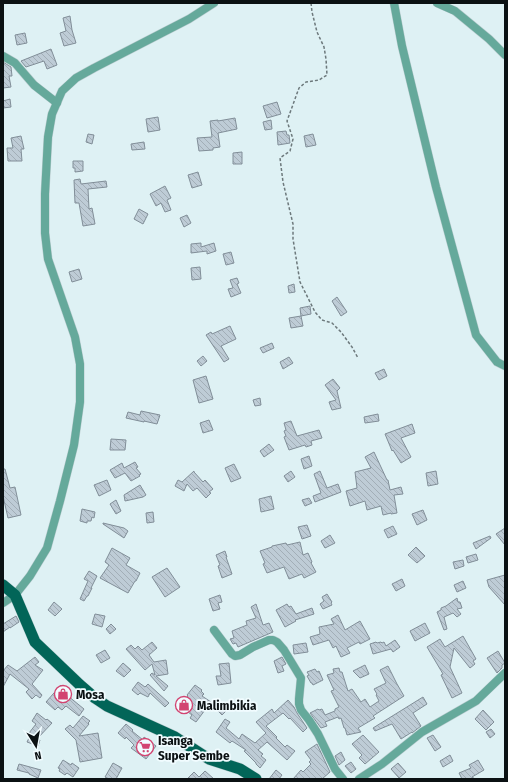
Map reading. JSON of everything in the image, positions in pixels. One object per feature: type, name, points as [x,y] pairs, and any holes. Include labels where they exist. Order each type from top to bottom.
[{"type":"main road","points":[[3,585],[15,594],[35,642],[95,698],[107,706],[175,737],[209,759],[240,769],[256,779]]},
{"type":"street","points":[[3,603],[15,594],[30,576],[47,548],[74,445],[80,402],[80,364],[75,337],[48,259],[45,233],[45,194],[48,137],[52,114],[62,91],[76,78],[189,19],[214,3]]},
{"type":"street","points":[[394,3],[402,46],[436,187],[476,335],[497,362],[505,366]]},
{"type":"street","points":[[438,3],[455,11],[489,39],[505,55]]},
{"type":"street","points":[[3,56],[16,63],[34,85],[57,103]]},
{"type":"street","points":[[214,630],[232,654],[236,656],[269,640],[276,642],[284,650],[301,678],[299,704],[301,710],[318,734],[335,769],[343,779]]},
{"type":"street","points":[[359,779],[382,764],[422,732],[476,701],[505,673]]},
{"type":"path","points":[[311,3],[317,32],[324,47],[327,75],[320,80],[306,82],[299,88],[287,121],[293,139],[290,151],[280,158],[281,172],[293,224],[293,239],[300,282],[315,312],[322,320],[332,324],[341,332],[358,358]]},
{"type":"building","points":[[70,16],[76,43],[64,46],[60,33],[66,31],[63,18]]},
{"type":"building","points":[[25,33],[27,43],[17,45],[15,35]]},
{"type":"building","points":[[51,49],[57,65],[47,69],[44,61],[26,67],[21,61]]},
{"type":"building","points":[[3,62],[11,67],[12,76],[9,76],[11,87],[3,88]]},
{"type":"building","points":[[10,99],[11,107],[3,108],[3,101]]},
{"type":"building","points":[[277,102],[281,114],[267,118],[263,106]]},
{"type":"building","points":[[158,117],[160,130],[148,132],[146,119]]},
{"type":"building","points":[[235,118],[237,129],[218,133],[220,147],[213,148],[213,150],[199,151],[197,138],[212,137],[210,121]]},
{"type":"building","points":[[271,120],[272,129],[265,130],[263,122]]},
{"type":"building","points":[[286,131],[287,135],[289,135],[290,143],[278,145],[277,132]]},
{"type":"building","points":[[88,134],[94,135],[92,144],[86,142]]},
{"type":"building","points":[[313,134],[316,145],[306,147],[304,136]]},
{"type":"building","points":[[21,136],[24,149],[21,149],[22,161],[8,161],[7,148],[13,148],[11,138]]},
{"type":"building","points":[[144,142],[145,149],[132,150],[131,144]]},
{"type":"building","points":[[242,152],[242,164],[233,164],[233,153]]},
{"type":"building","points":[[73,161],[83,161],[83,171],[75,172],[75,168],[73,168]]},
{"type":"building","points":[[198,172],[202,185],[192,188],[188,175]]},
{"type":"building","points":[[80,179],[81,184],[106,181],[107,187],[88,189],[89,209],[92,208],[95,224],[83,226],[79,203],[75,203],[74,180]]},
{"type":"building","points":[[165,186],[171,198],[167,200],[171,210],[165,212],[161,203],[156,206],[150,194]]},
{"type":"building","points":[[139,209],[148,214],[143,224],[134,219]]},
{"type":"building","points":[[187,215],[191,223],[184,227],[180,218]]},
{"type":"building","points":[[201,243],[201,247],[214,243],[216,251],[207,254],[207,251],[191,253],[191,244]]},
{"type":"building","points":[[231,252],[234,263],[226,265],[223,254]]},
{"type":"building","points":[[200,267],[201,279],[192,280],[191,268]]},
{"type":"building","points":[[79,269],[82,279],[72,282],[69,272]]},
{"type":"building","points":[[237,278],[239,283],[237,284],[241,293],[231,297],[228,289],[233,288],[230,280]]},
{"type":"building","points":[[294,284],[295,292],[289,293],[288,286]]},
{"type":"building","points":[[337,297],[347,312],[341,316],[332,301]]},
{"type":"building","points":[[310,306],[311,314],[301,316],[300,308]]},
{"type":"building","points":[[301,316],[303,326],[291,328],[289,318]]},
{"type":"building","points":[[230,326],[236,339],[221,346],[229,359],[224,362],[206,335]]},
{"type":"building","points":[[272,343],[274,348],[263,353],[260,348]]},
{"type":"building","points":[[203,356],[207,361],[201,366],[197,361]]},
{"type":"building","points":[[289,357],[293,363],[283,369],[280,362]]},
{"type":"building","points":[[384,369],[387,376],[379,380],[375,373]]},
{"type":"building","points":[[206,376],[213,399],[199,403],[193,380]]},
{"type":"building","points":[[333,379],[340,388],[337,391],[341,408],[332,410],[329,402],[336,400],[325,385]]},
{"type":"building","points":[[260,398],[261,405],[255,406],[253,400]]},
{"type":"building","points":[[141,411],[160,415],[157,424],[126,418],[128,412],[140,415]]},
{"type":"building","points":[[378,414],[379,421],[365,423],[364,417]]},
{"type":"building","points":[[209,420],[213,430],[203,433],[200,423]]},
{"type":"building","points":[[291,421],[297,436],[319,430],[322,438],[311,441],[312,445],[306,447],[305,445],[289,450],[284,437],[286,436],[284,431],[286,430],[284,423]]},
{"type":"building","points":[[412,424],[415,433],[401,438],[411,457],[401,463],[393,450],[392,451],[385,434]]},
{"type":"building","points":[[111,439],[126,440],[125,450],[110,450]]},
{"type":"building","points":[[269,444],[274,450],[264,457],[260,451]]},
{"type":"building","points":[[374,452],[388,480],[390,490],[401,487],[403,494],[394,495],[397,513],[383,515],[381,506],[367,510],[365,501],[350,506],[346,491],[357,488],[355,472],[371,468],[365,457]]},
{"type":"building","points":[[309,456],[312,466],[304,469],[301,459]]},
{"type":"building","points":[[135,462],[138,467],[136,468],[141,474],[131,481],[125,473],[115,478],[110,470],[122,463],[124,468]]},
{"type":"building","points":[[234,464],[241,478],[231,482],[225,468]]},
{"type":"building","points":[[3,469],[5,469],[10,488],[15,487],[21,515],[8,518],[3,496]]},
{"type":"building","points":[[194,471],[203,482],[205,480],[213,489],[209,492],[211,493],[206,498],[197,488],[193,491],[187,484],[184,491],[175,486],[178,480],[182,482]]},
{"type":"building","points":[[291,471],[295,477],[288,482],[284,476]]},
{"type":"building","points":[[320,471],[327,488],[338,484],[341,492],[315,502],[313,496],[321,493],[314,474]]},
{"type":"building","points":[[436,471],[438,484],[428,486],[426,473]]},
{"type":"building","points":[[107,480],[111,490],[99,496],[94,485]]},
{"type":"building","points":[[140,485],[146,495],[125,501],[124,495]]},
{"type":"building","points":[[271,496],[274,509],[261,512],[259,499]]},
{"type":"building","points":[[309,498],[312,503],[305,506],[302,500]]},
{"type":"building","points":[[116,500],[121,511],[116,514],[110,504]]},
{"type":"building","points":[[82,509],[95,512],[94,518],[92,517],[91,521],[87,521],[87,523],[80,521]]},
{"type":"building","points":[[423,510],[427,520],[417,525],[412,514]]},
{"type":"building","points":[[153,512],[154,522],[147,523],[146,513]]},
{"type":"building","points":[[103,523],[124,528],[128,531],[124,538]]},
{"type":"building","points":[[307,525],[311,536],[302,539],[298,527]]},
{"type":"building","points":[[393,526],[397,534],[388,538],[384,530]]},
{"type":"building","points":[[505,528],[505,545],[496,534]]},
{"type":"building","points":[[330,535],[335,543],[325,548],[321,541]]},
{"type":"building","points":[[490,536],[491,538],[476,549],[473,543]]},
{"type":"building","points":[[300,542],[303,555],[308,553],[316,572],[304,578],[302,574],[289,579],[284,567],[267,573],[260,551],[272,546]]},
{"type":"building","points":[[416,547],[425,556],[417,563],[408,555]]},
{"type":"building","points":[[112,548],[130,558],[126,565],[140,573],[128,593],[100,578],[109,565],[105,562]]},
{"type":"building","points":[[225,551],[232,574],[222,578],[218,566],[220,565],[216,555]]},
{"type":"building","points":[[476,554],[478,560],[468,563],[466,557]]},
{"type":"building","points":[[463,560],[464,566],[455,569],[453,562]]},
{"type":"building","points":[[167,568],[180,587],[165,597],[152,577]]},
{"type":"building","points":[[89,571],[97,576],[88,596],[84,601],[80,599],[88,581],[84,579]]},
{"type":"building","points":[[505,575],[505,605],[489,587],[487,580]]},
{"type":"building","points":[[402,579],[405,586],[396,591],[392,584]]},
{"type":"building","points":[[463,581],[466,588],[457,592],[454,585]]},
{"type":"building","points":[[327,594],[332,602],[332,605],[323,609],[320,604],[324,601],[322,597]]},
{"type":"building","points":[[220,595],[222,602],[218,603],[220,609],[213,611],[209,599]]},
{"type":"building","points":[[457,598],[462,608],[457,609],[461,614],[457,617],[453,613],[444,617],[447,629],[444,630],[437,612]]},
{"type":"building","points":[[54,602],[62,609],[55,616],[48,610]]},
{"type":"building","points":[[256,604],[263,625],[269,623],[273,632],[238,647],[236,643],[233,644],[230,639],[234,638],[232,631],[247,625],[246,621],[256,618],[251,607]]},
{"type":"building","points":[[287,604],[289,607],[291,606],[296,614],[312,608],[314,614],[295,620],[296,621],[285,627],[276,610]]},
{"type":"building","points":[[95,614],[105,616],[102,627],[92,624]]},
{"type":"building","points":[[338,615],[345,630],[360,621],[370,639],[360,644],[359,642],[347,648],[350,653],[341,657],[336,646],[333,648],[329,640],[313,645],[310,637],[320,634],[319,627],[334,624],[331,619]]},
{"type":"building","points":[[16,616],[19,622],[3,632],[3,624]]},
{"type":"building","points":[[425,623],[430,633],[415,641],[410,631]]},
{"type":"building","points":[[111,624],[116,629],[110,634],[106,629]]},
{"type":"building","points":[[463,636],[476,659],[473,661],[475,664],[470,668],[454,648],[450,667],[462,693],[452,698],[441,675],[443,674],[427,647],[440,639],[445,647]]},
{"type":"building","points":[[395,640],[400,647],[393,652],[391,649],[373,654],[370,644],[384,642],[386,646]]},
{"type":"building","points":[[152,642],[157,648],[149,655],[154,662],[166,660],[168,674],[156,676],[168,686],[164,691],[150,675],[152,673],[155,675],[152,664],[145,670],[126,649],[131,645],[135,649],[138,646],[142,650]]},
{"type":"building","points":[[306,643],[308,652],[294,654],[293,645]]},
{"type":"building","points":[[105,650],[110,658],[101,663],[96,655]]},
{"type":"building","points":[[498,651],[505,663],[497,673],[487,658]]},
{"type":"building","points":[[35,657],[39,662],[35,665],[43,670],[32,684],[42,695],[40,698],[36,695],[32,699],[26,692],[29,689],[10,674],[3,687],[3,671],[8,665],[17,671]]},
{"type":"building","points":[[282,657],[286,664],[282,666],[284,671],[278,673],[274,661]]},
{"type":"building","points":[[123,663],[131,670],[124,677],[116,671]]},
{"type":"building","points":[[229,663],[231,683],[218,685],[216,676],[221,676],[219,664]]},
{"type":"building","points":[[365,665],[369,674],[360,678],[353,671]]},
{"type":"building","points":[[388,666],[404,696],[373,716],[375,718],[358,728],[361,732],[347,735],[341,718],[339,719],[338,717],[325,722],[327,726],[321,728],[310,713],[318,709],[322,709],[325,715],[335,711],[335,709],[339,707],[331,691],[334,690],[327,675],[334,673],[333,669],[339,668],[340,672],[342,672],[348,691],[352,689],[361,702],[365,699],[370,707],[379,701],[374,689],[386,683],[380,670]]},
{"type":"building","points":[[315,669],[317,672],[319,671],[323,680],[313,685],[307,676],[309,675],[307,672]]},
{"type":"building","points":[[138,682],[145,687],[148,684],[169,703],[165,707],[150,693],[148,697],[140,693],[138,695],[132,690]]},
{"type":"building","points":[[61,685],[70,694],[68,696],[84,709],[79,716],[66,706],[62,710],[58,707],[55,710],[46,702]]},
{"type":"building","points":[[195,685],[202,690],[201,691],[204,694],[202,696],[211,702],[196,722],[190,718],[192,715],[180,706]]},
{"type":"building","points":[[423,697],[427,704],[413,713],[421,726],[412,733],[401,739],[392,724],[375,731],[373,728]]},
{"type":"building","points":[[288,700],[307,728],[303,732],[283,713],[266,726],[285,747],[287,745],[295,751],[287,760],[267,742],[258,750],[263,754],[261,756],[266,760],[260,768],[244,751],[246,750],[232,741],[230,743],[216,732],[225,719],[230,722],[226,728],[239,739],[242,734],[255,743],[266,733],[256,722],[272,709],[274,713]]},
{"type":"building","points":[[222,704],[227,710],[222,715],[216,709]]},
{"type":"building","points":[[483,710],[494,722],[486,730],[475,719]]},
{"type":"building","points":[[37,713],[52,723],[37,739],[40,740],[38,746],[27,742],[31,734],[29,733],[36,724],[32,721]]},
{"type":"building","points":[[83,716],[90,721],[79,736],[98,733],[102,758],[80,762],[76,740],[65,729],[70,725],[73,728]]},
{"type":"building","points":[[126,724],[143,740],[144,737],[156,746],[146,759],[131,748],[134,745],[126,737],[125,739],[118,733]]},
{"type":"building","points":[[491,729],[495,734],[490,738],[486,732]]},
{"type":"building","points":[[363,735],[379,752],[365,764],[359,758],[362,755],[352,744]]},
{"type":"building","points":[[433,735],[441,747],[435,751],[427,738]]},
{"type":"building","points":[[317,744],[330,772],[322,779],[293,779],[301,770],[303,772],[311,764],[309,762],[311,760],[305,752]]},
{"type":"building","points":[[341,752],[345,760],[339,765],[335,756]]},
{"type":"building","points":[[450,755],[453,761],[443,767],[440,761]]},
{"type":"building","points":[[63,760],[71,765],[72,763],[79,768],[73,777],[67,773],[65,775],[59,771],[60,769],[58,768]]},
{"type":"building","points":[[478,760],[484,770],[472,777],[475,779],[462,779],[459,773],[471,768],[469,765]]},
{"type":"building","points":[[351,762],[356,769],[351,773],[345,766]]},
{"type":"building","points":[[113,763],[122,768],[116,779],[109,779],[105,777]]},
{"type":"building","points":[[398,763],[406,772],[399,778],[391,769]]},
{"type":"building","points":[[19,764],[41,770],[38,778],[29,773],[17,770]]},
{"type":"building","points":[[276,770],[282,775],[279,779],[269,779]]},
{"type":"building","points":[[205,771],[214,779],[187,779],[194,772],[199,777]]},
{"type":"place","name":"Mosa","points":[[63,694]]},
{"type":"place","name":"Malimbikia","points":[[184,705]]},
{"type":"place","name":"Isanga Super Sembe","points":[[145,747]]}]
